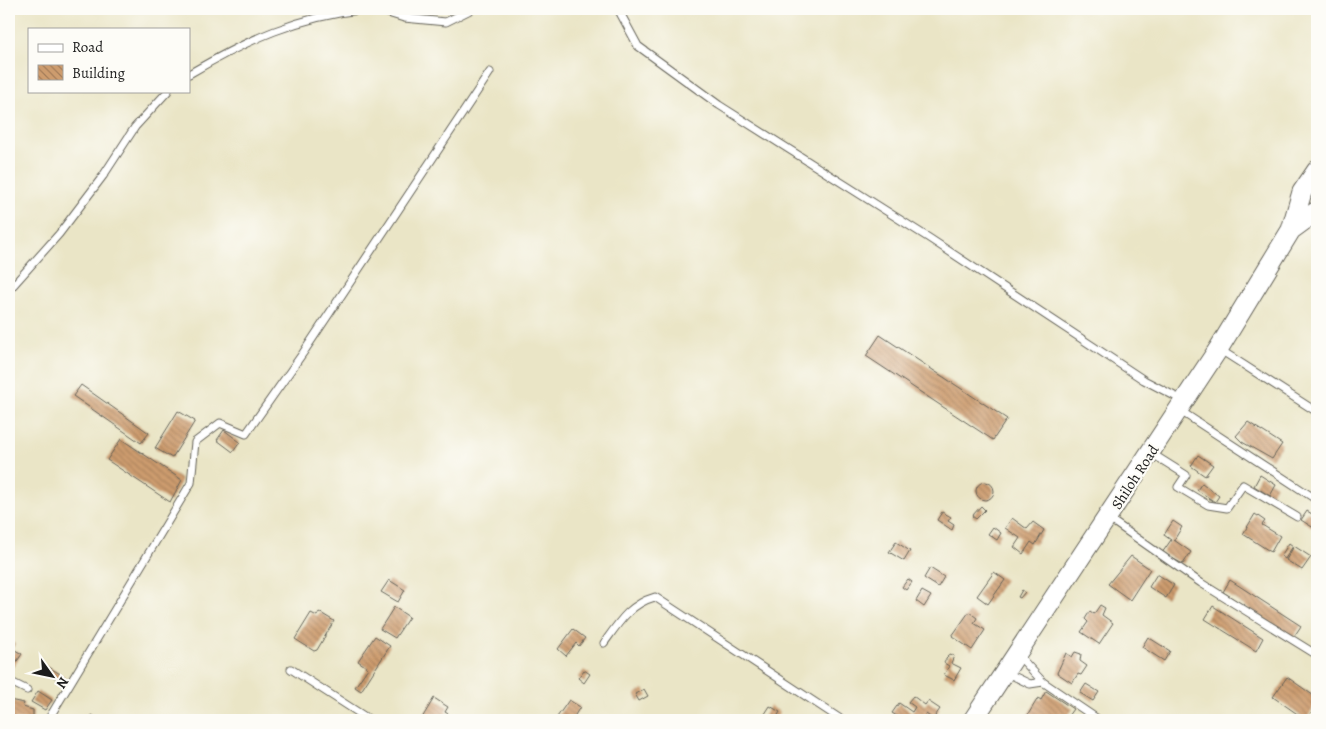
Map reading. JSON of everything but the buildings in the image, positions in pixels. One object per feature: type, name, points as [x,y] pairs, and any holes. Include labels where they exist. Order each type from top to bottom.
[{"type":"main road","name":"Shiloh Road","points":[[978,719],[1006,672],[1219,348],[1291,230],[1302,192],[1317,170]]},
{"type":"main road","name":"Shiloh Road","points":[[1291,230],[1317,211]]},
{"type":"lane","points":[[190,73],[240,44],[284,27],[328,13],[366,9]]},
{"type":"lane","points":[[375,9],[404,18],[446,22],[472,9]]},
{"type":"lane","points":[[618,9],[638,46],[719,105],[929,238],[1144,380],[1317,500]]},
{"type":"lane","points":[[48,720],[191,483],[195,442],[220,423],[246,434],[308,345],[490,72]]},
{"type":"lane","points":[[9,290],[59,234],[103,176],[135,127],[167,92]]},
{"type":"lane","points":[[1219,348],[1317,412]]},
{"type":"lane","points":[[1150,453],[1186,475],[1178,486],[1208,505],[1228,508],[1243,486],[1297,517]]},
{"type":"lane","points":[[1108,518],[1201,584],[1317,655]]},
{"type":"lane","points":[[604,643],[626,612],[641,601],[655,597],[842,720]]},
{"type":"lane","points":[[1018,655],[1043,682],[1099,720]]},
{"type":"lane","points":[[291,669],[370,720]]},
{"type":"lane","points":[[1006,672],[1030,684],[1043,682]]},
{"type":"lane","points":[[9,681],[26,690]]}]
